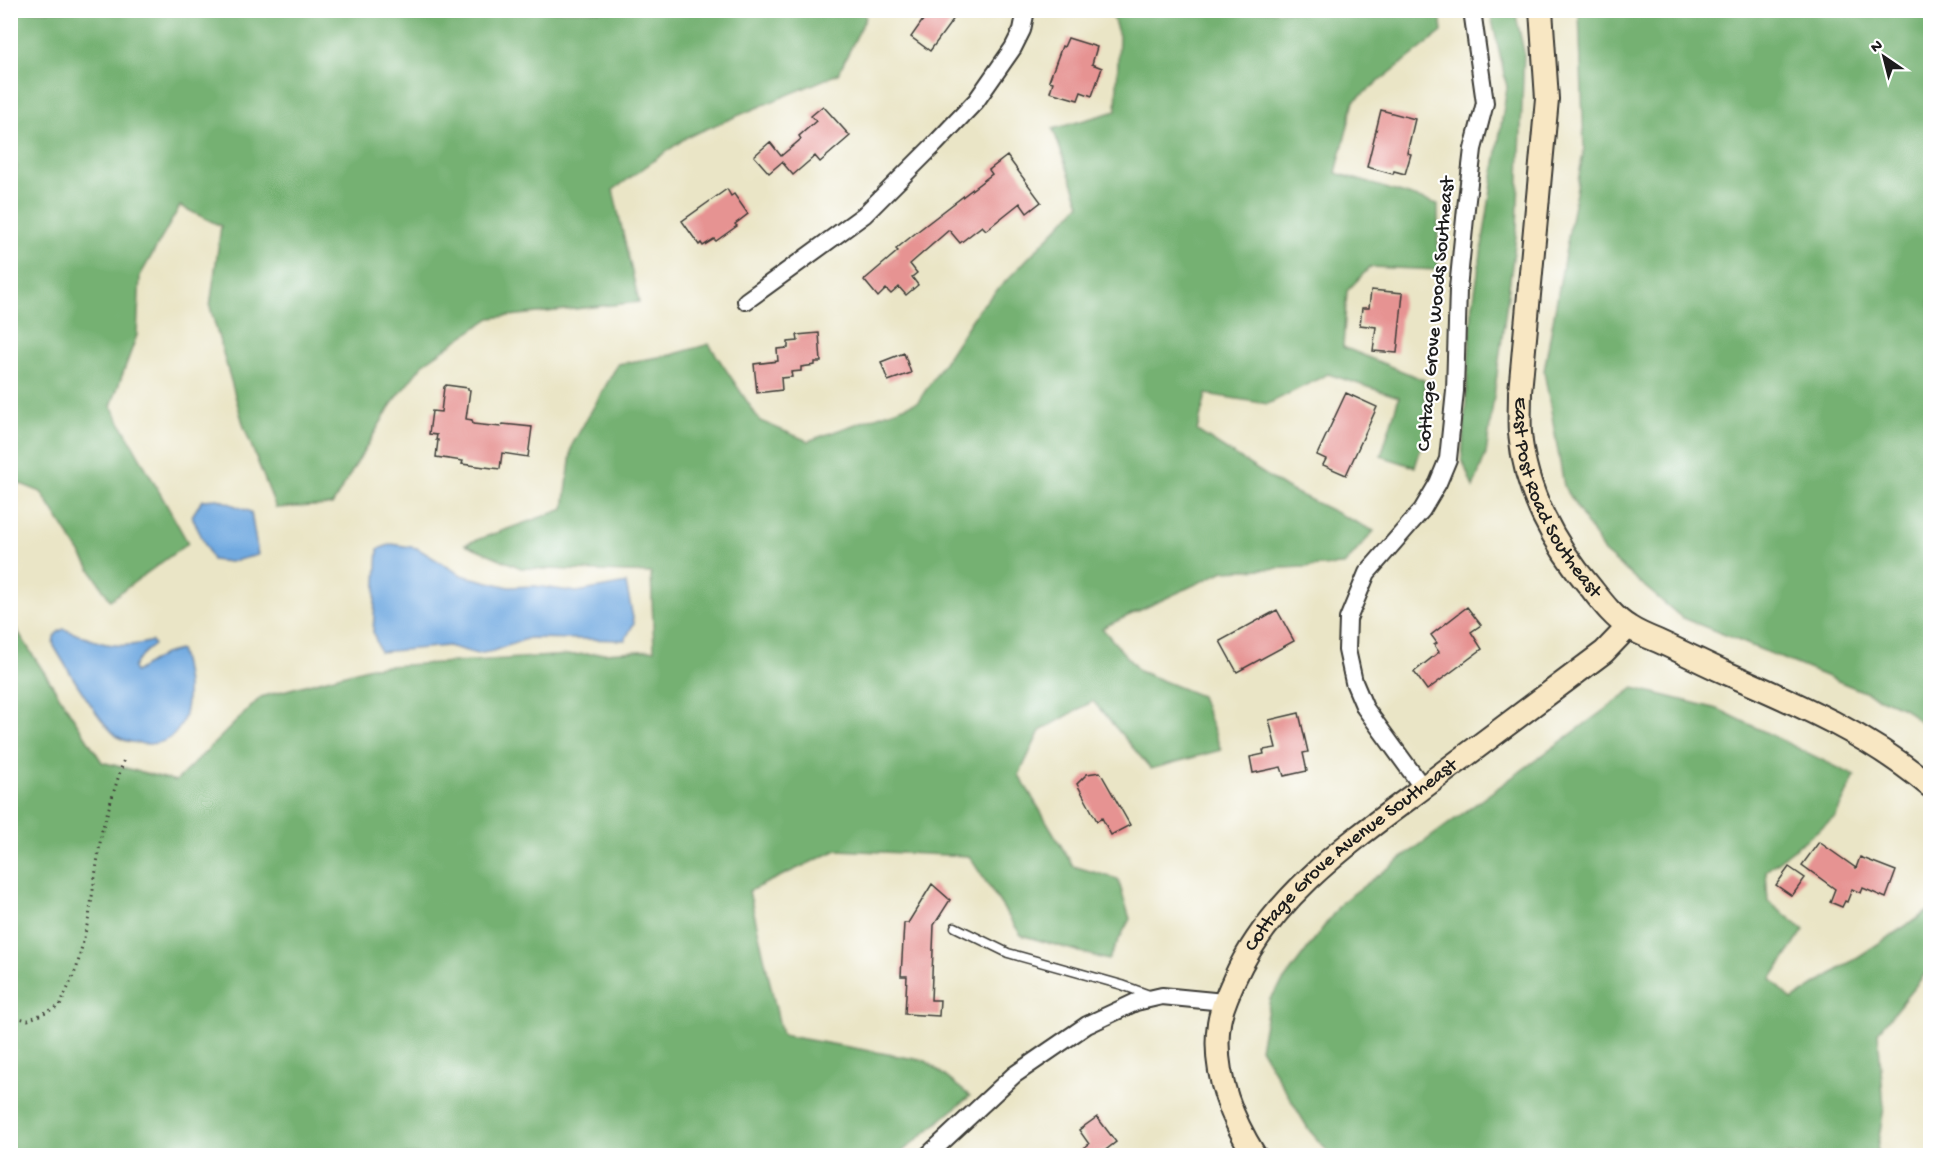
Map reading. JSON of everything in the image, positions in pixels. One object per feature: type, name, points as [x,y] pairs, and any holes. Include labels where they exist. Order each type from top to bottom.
[{"type":"main road","name":"East Post Road Southeast","points":[[1541,10],[1547,99],[1521,380],[1520,434],[1533,490],[1550,531],[1578,574],[1608,609],[1628,627],[1690,657],[1812,710],[1855,733],[1911,770],[1930,786]]},
{"type":"main road","name":"Cottage Grove Avenue Southeast","points":[[1255,1155],[1226,1100],[1217,1046],[1224,1002],[1254,942],[1281,906],[1340,852],[1604,652],[1628,627]]},
{"type":"street","points":[[746,301],[864,215],[935,144],[976,101],[1013,48],[1022,30],[1026,10]]},
{"type":"street","name":"Cottage Grove Woods Southeast","points":[[1423,788],[1365,708],[1354,682],[1347,650],[1348,619],[1367,573],[1422,510],[1438,483],[1448,459],[1455,391],[1458,289],[1473,149],[1485,103],[1472,10]]},
{"type":"street","points":[[927,1155],[1014,1075],[1088,1025],[1136,1002],[1162,996],[1224,1002]]},
{"type":"lane","points":[[956,927],[1008,953],[1122,985],[1156,998]]},
{"type":"path","points":[[10,1016],[28,1020],[60,1006],[77,967],[89,917],[102,830],[124,759]]},
{"type":"green space","points":[[11,11],[861,11],[866,17],[838,74],[687,137],[613,190],[639,302],[490,318],[424,363],[391,405],[332,505],[276,508],[244,427],[210,307],[221,226],[180,206],[140,276],[137,335],[111,406],[188,543],[110,600],[41,492],[11,480],[10,185],[17,167],[10,157]]},
{"type":"green space","points":[[1111,11],[1440,11],[1442,32],[1354,101],[1336,173],[1438,204],[1438,270],[1370,267],[1347,291],[1343,347],[1424,380],[1427,429],[1415,467],[1381,456],[1399,397],[1328,374],[1268,404],[1206,394],[1197,431],[1286,488],[1374,531],[1344,565],[1224,571],[1102,628],[1139,671],[1201,696],[1221,750],[1151,769],[1093,701],[1040,731],[1019,775],[1073,866],[1118,879],[1130,919],[1108,960],[1021,935],[969,856],[837,850],[749,891],[782,1035],[926,1061],[970,1096],[898,1155],[11,1155],[11,621],[102,762],[176,781],[261,697],[371,667],[654,650],[651,573],[521,568],[465,544],[564,509],[572,445],[618,364],[671,355],[709,344],[760,421],[808,441],[918,402],[979,309],[1080,204],[1053,129],[1116,111],[1119,36]]},
{"type":"green space","points":[[1490,11],[1515,11],[1524,52],[1517,229],[1486,454],[1473,488],[1462,459],[1472,311],[1507,87]]},
{"type":"green space","points":[[1579,11],[1930,11],[1930,731],[1904,708],[1681,617],[1604,552],[1564,486],[1544,371],[1584,148]]},
{"type":"green space","points":[[1634,688],[1718,709],[1855,776],[1835,817],[1766,871],[1768,901],[1804,930],[1771,979],[1792,1000],[1930,910],[1930,968],[1878,1032],[1884,1108],[1876,1155],[1331,1155],[1309,1130],[1260,1048],[1270,999],[1342,902]]},
{"type":"water","points":[[218,499],[251,512],[258,555],[230,562],[212,560],[192,516],[202,500]]},
{"type":"water","points":[[392,544],[417,548],[461,575],[509,587],[535,586],[577,592],[626,583],[634,623],[625,640],[529,638],[493,651],[477,654],[448,646],[380,652],[373,632],[378,549]]},
{"type":"water","points":[[64,629],[107,644],[128,645],[152,641],[154,645],[135,664],[133,668],[135,672],[164,654],[180,650],[184,663],[187,692],[183,721],[176,733],[165,741],[149,744],[125,740],[111,731],[84,695],[54,646],[55,636]]},
{"type":"building","points":[[930,10],[960,10],[930,51],[911,37]]},
{"type":"building","points":[[1068,38],[1097,47],[1092,64],[1102,68],[1092,96],[1081,92],[1078,100],[1050,92],[1053,82],[1049,81],[1062,46],[1064,47]]},
{"type":"building","points":[[823,106],[850,136],[820,162],[815,156],[793,175],[782,162],[769,173],[754,156],[770,142],[781,156],[801,139],[799,136],[816,121],[811,116]]},
{"type":"building","points":[[1381,110],[1415,119],[1407,153],[1411,154],[1405,174],[1394,171],[1393,174],[1367,167]]},
{"type":"building","points":[[1007,156],[1041,202],[1027,213],[1020,203],[986,230],[982,226],[960,243],[949,230],[910,264],[917,273],[912,277],[918,285],[906,295],[899,287],[891,294],[886,289],[878,297],[864,280],[898,251],[896,249],[992,174],[989,170]]},
{"type":"building","points":[[727,189],[731,196],[734,194],[748,214],[735,224],[737,226],[716,241],[714,239],[703,246],[701,243],[699,245],[682,221]]},
{"type":"building","points":[[1371,290],[1403,293],[1397,353],[1373,351],[1376,327],[1360,325],[1362,308],[1369,308]]},
{"type":"building","points":[[819,333],[821,362],[801,367],[801,371],[791,372],[792,377],[781,378],[782,390],[757,393],[754,364],[778,361],[777,349],[788,348],[788,342],[798,341],[797,335]]},
{"type":"building","points":[[904,353],[911,373],[888,381],[881,362]]},
{"type":"building","points":[[446,385],[470,390],[466,419],[472,420],[473,424],[532,427],[528,457],[502,453],[500,469],[462,464],[463,461],[436,457],[437,435],[429,434],[432,411],[441,412]]},
{"type":"building","points":[[1346,393],[1377,407],[1346,475],[1323,465],[1326,459],[1317,455]]},
{"type":"building","points":[[1467,607],[1481,625],[1471,632],[1482,649],[1427,690],[1414,672],[1439,652],[1434,645],[1437,643],[1431,635]]},
{"type":"building","points":[[1277,610],[1294,641],[1237,672],[1220,641]]},
{"type":"building","points":[[1299,713],[1308,752],[1303,753],[1307,771],[1284,776],[1281,767],[1253,773],[1250,757],[1264,754],[1263,750],[1276,748],[1269,720]]},
{"type":"building","points":[[1100,772],[1130,825],[1111,835],[1102,818],[1097,821],[1077,784],[1087,774]]},
{"type":"building","points":[[1819,842],[1856,868],[1860,857],[1896,871],[1886,898],[1863,888],[1861,893],[1852,889],[1847,902],[1845,901],[1842,907],[1830,902],[1835,889],[1802,865]]},
{"type":"building","points":[[1789,867],[1805,878],[1792,896],[1776,885]]},
{"type":"building","points":[[932,884],[950,900],[934,925],[931,1000],[940,1000],[939,1016],[905,1014],[907,976],[901,976],[904,923],[908,923]]},
{"type":"building","points":[[1097,1117],[1116,1142],[1099,1155],[1074,1155],[1089,1144],[1079,1130]]}]
